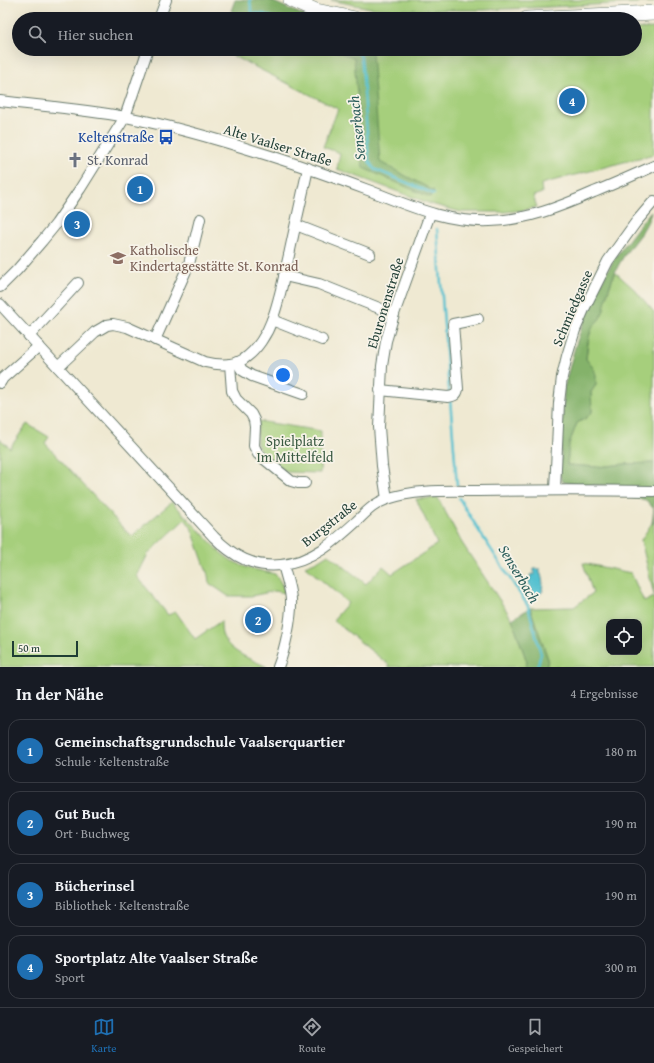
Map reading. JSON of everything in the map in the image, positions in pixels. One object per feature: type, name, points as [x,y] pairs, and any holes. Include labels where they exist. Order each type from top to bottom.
[{"type":"main road","points":[[291,0],[324,12]]},
{"type":"main road","points":[[642,14],[654,13]]},
{"type":"street","points":[[162,12],[166,0]]},
{"type":"street","points":[[0,287],[56,224],[80,189],[125,117],[146,56]]},
{"type":"street","name":"Alte Vaalser Straße","points":[[0,101],[84,110],[175,128],[262,153],[308,168],[430,214],[455,219],[489,222],[536,215],[567,204],[654,166]]},
{"type":"street","points":[[58,366],[95,332],[107,325],[113,324],[127,327],[205,362],[213,364],[233,363],[243,360],[251,354],[264,336],[272,320],[284,276],[308,168]]},
{"type":"street","name":"Schmiedgasse","points":[[555,490],[559,403],[566,356],[575,330],[608,261],[636,222],[654,201]]},
{"type":"street","name":"Eburonenstraße","points":[[387,499],[379,438],[382,366],[386,341],[394,314],[430,214]]},
{"type":"street","points":[[155,340],[188,264],[200,219]]},
{"type":"street","points":[[296,225],[370,254]]},
{"type":"street","points":[[284,276],[319,284],[394,314]]},
{"type":"street","points":[[29,336],[78,283]]},
{"type":"street","name":"Burgstraße","points":[[0,304],[222,546],[240,558],[256,564],[274,566],[293,563],[321,551],[374,505],[398,496],[421,492],[555,490],[654,491]]},
{"type":"street","points":[[380,390],[448,397],[454,396],[458,389],[453,324],[478,319]]},
{"type":"street","points":[[272,320],[322,340]]},
{"type":"street","points":[[0,383],[3,378],[39,346]]},
{"type":"street","points":[[233,363],[252,376],[303,394]]},
{"type":"street","points":[[233,363],[232,391],[236,399],[251,414],[254,420],[254,446],[258,454],[291,481],[305,483]]},
{"type":"street","points":[[278,667],[285,643],[291,598],[283,565]]},
{"type":"green space","points":[[235,0],[269,0],[296,12],[234,12],[231,11]]},
{"type":"green space","points":[[331,0],[654,0],[654,2],[485,10],[400,10],[370,8]]},
{"type":"green space","points":[[654,28],[654,154],[541,184],[542,193],[533,196],[537,207],[504,212],[461,212],[431,204],[337,169],[340,153],[323,147],[338,109],[234,56],[642,56],[642,29]]},
{"type":"green space","points":[[349,56],[372,56],[380,162],[434,191],[430,197],[363,168],[354,58]]},
{"type":"green space","points":[[651,211],[647,223],[617,268],[612,279],[600,319],[593,326],[590,333],[586,359],[594,369],[596,375],[596,385],[591,392],[592,412],[586,418],[577,423],[569,444],[567,465],[598,467],[654,463],[654,509],[646,500],[629,497],[607,485],[580,485],[563,482],[560,476],[564,388],[575,347],[590,304],[614,259]]},
{"type":"green space","points":[[615,272],[634,289],[654,312],[654,463],[598,467],[567,465],[569,444],[577,423],[586,418],[592,412],[591,392],[596,385],[594,369],[586,359],[589,337],[593,326],[601,316]]},
{"type":"green space","name":"Spielplatz Im Mittelfeld","points":[[258,421],[321,431],[320,473],[287,472],[261,454],[257,443]]},
{"type":"green space","points":[[27,424],[49,437],[45,443],[132,536],[172,502],[221,553],[232,561],[248,568],[275,574],[285,593],[275,591],[251,596],[228,596],[209,583],[208,575],[191,527],[185,519],[148,554],[137,576],[168,615],[176,612],[195,639],[221,621],[222,634],[229,646],[247,658],[267,667],[0,667],[0,439],[10,448]]},
{"type":"green space","points":[[438,498],[462,543],[512,619],[527,662],[525,667],[389,667],[389,665],[333,620],[348,603],[305,566],[328,554],[366,584],[383,566],[392,574],[437,544],[416,499]]},
{"type":"green space","points":[[654,509],[654,523],[652,523]]},
{"type":"green space","points":[[652,523],[654,523],[654,595],[641,540]]},
{"type":"green space","points":[[583,563],[631,573],[644,602],[654,597],[654,667],[546,667],[548,659],[530,608],[574,607],[593,593]]},
{"type":"green space","points":[[530,608],[548,659],[546,667],[525,667],[527,662],[512,619]]},
{"type":"water","points":[[534,569],[540,569],[541,574],[543,591],[539,595],[535,595],[529,585],[530,575],[534,575]]},
{"type":"waterway","name":"Senserbach","points":[[250,0],[252,12]]},
{"type":"waterway","name":"Senserbach","points":[[360,56],[369,161],[374,169],[434,194]]},
{"type":"waterway","name":"Senserbach","points":[[437,229],[449,392]]},
{"type":"waterway","name":"Senserbach","points":[[450,399],[457,485]]},
{"type":"waterway","name":"Senserbach","points":[[459,498],[528,606],[541,654],[537,667]]},
{"type":"place","name":"Sportplatz Alte Vaalser Straße","points":[[572,101]]},
{"type":"place","name":"Keltenstraße","points":[[166,137]]},
{"type":"place","name":"St. Konrad","points":[[75,160]]},
{"type":"place","name":"Gemeinschaftsgrundschule Vaalserquartier","points":[[140,189]]},
{"type":"place","name":"Bücherinsel","points":[[77,224]]},
{"type":"place","name":"Katholische Kindertagesstätte St. Konrad","points":[[118,258]]},
{"type":"place","name":"Gut Buch","points":[[258,620]]}]
